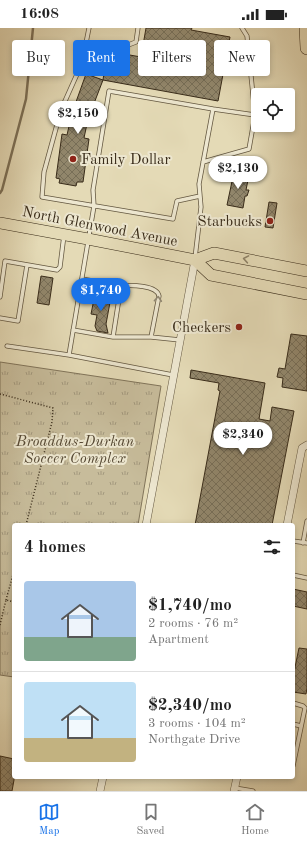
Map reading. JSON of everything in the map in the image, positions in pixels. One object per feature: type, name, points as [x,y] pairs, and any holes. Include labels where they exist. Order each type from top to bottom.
[{"type":"highway","points":[[306,28],[307,48]]},
{"type":"main road","name":"North Glenwood Avenue","points":[[0,223],[195,260],[212,275],[307,294]]},
{"type":"main road","name":"North Glenwood Avenue","points":[[195,260],[214,253],[307,272]]},
{"type":"street","points":[[146,523],[195,260]]},
{"type":"street","points":[[287,523],[302,448],[307,445]]},
{"type":"street","points":[[100,791],[103,779]]},
{"type":"street","points":[[234,789],[236,779]]},
{"type":"lane","points":[[87,40],[89,28]]},
{"type":"lane","points":[[130,44],[136,42],[138,28]]},
{"type":"lane","points":[[242,28],[247,36],[252,88]]},
{"type":"lane","points":[[76,76],[61,110],[44,172],[42,197],[174,219],[176,202],[200,196]]},
{"type":"lane","points":[[69,355],[94,206],[93,190],[109,91],[251,114]]},
{"type":"lane","points":[[195,260],[201,208],[199,184],[213,109]]},
{"type":"lane","points":[[203,162],[249,149],[252,132]]},
{"type":"lane","points":[[0,297],[5,261],[57,270],[60,266],[64,234]]},
{"type":"lane","points":[[0,318],[18,321],[27,265]]},
{"type":"lane","points":[[82,279],[121,286],[136,285],[155,289],[159,296],[151,337]]},
{"type":"lane","points":[[113,337],[121,286]]},
{"type":"lane","points":[[73,330],[113,337],[151,337],[180,340]]},
{"type":"lane","points":[[7,346],[69,355],[173,375]]},
{"type":"lane","points":[[295,541],[305,543],[307,521]]},
{"type":"lane","points":[[295,575],[307,578]]},
{"type":"lane","points":[[295,704],[305,708],[295,757]]},
{"type":"lane","points":[[295,724],[302,726]]},
{"type":"lane","points":[[234,789],[253,791]]},
{"type":"path","points":[[0,394],[53,408],[52,422],[27,523]]},
{"type":"path","points":[[0,625],[12,578]]},
{"type":"path","points":[[6,600],[12,602]]},
{"type":"green space","name":"Broaddus-Durkan Soccer Complex","points":[[0,362],[161,386],[138,523],[12,523],[12,677],[0,675]]},
{"type":"building","points":[[146,28],[192,28],[191,30],[230,37],[229,40],[214,40],[214,76],[223,76],[218,101],[103,80],[104,76],[130,76],[130,55],[138,56],[138,76],[206,76],[206,40],[144,40]]},
{"type":"building","points":[[85,76],[92,76],[103,80],[88,119],[84,138],[89,139],[83,182],[77,182],[76,186],[59,183],[60,179],[56,178],[62,134],[67,135],[72,113]]},
{"type":"building","points":[[234,172],[249,175],[246,190],[249,190],[247,196],[245,196],[243,208],[227,205]]},
{"type":"building","name":"Starbucks","points":[[269,202],[277,203],[273,228],[265,227]]},
{"type":"building","points":[[41,276],[53,278],[49,305],[37,303]]},
{"type":"building","points":[[95,294],[111,297],[106,324],[108,333],[97,331],[95,326],[97,315],[91,314]]},
{"type":"building","points":[[291,334],[307,336],[307,391],[282,387],[283,378],[277,377],[279,368],[285,369]]},
{"type":"building","points":[[191,370],[265,383],[259,419],[270,421],[272,407],[294,411],[272,523],[195,523],[220,391],[218,390],[219,383],[190,378]]},
{"type":"building","points":[[295,589],[307,592],[307,609],[295,606]]},
{"type":"building","points":[[299,648],[307,649],[306,694],[295,692],[295,667]]},
{"type":"building","points":[[0,756],[12,759],[12,779],[14,780],[12,791],[0,791]]},
{"type":"waterway","points":[[0,193],[26,99],[33,28]]},
{"type":"place","name":"Family Dollar","points":[[73,159]]},
{"type":"place","name":"Starbucks","points":[[270,221]]},
{"type":"place","name":"Checkers","points":[[239,327]]}]
